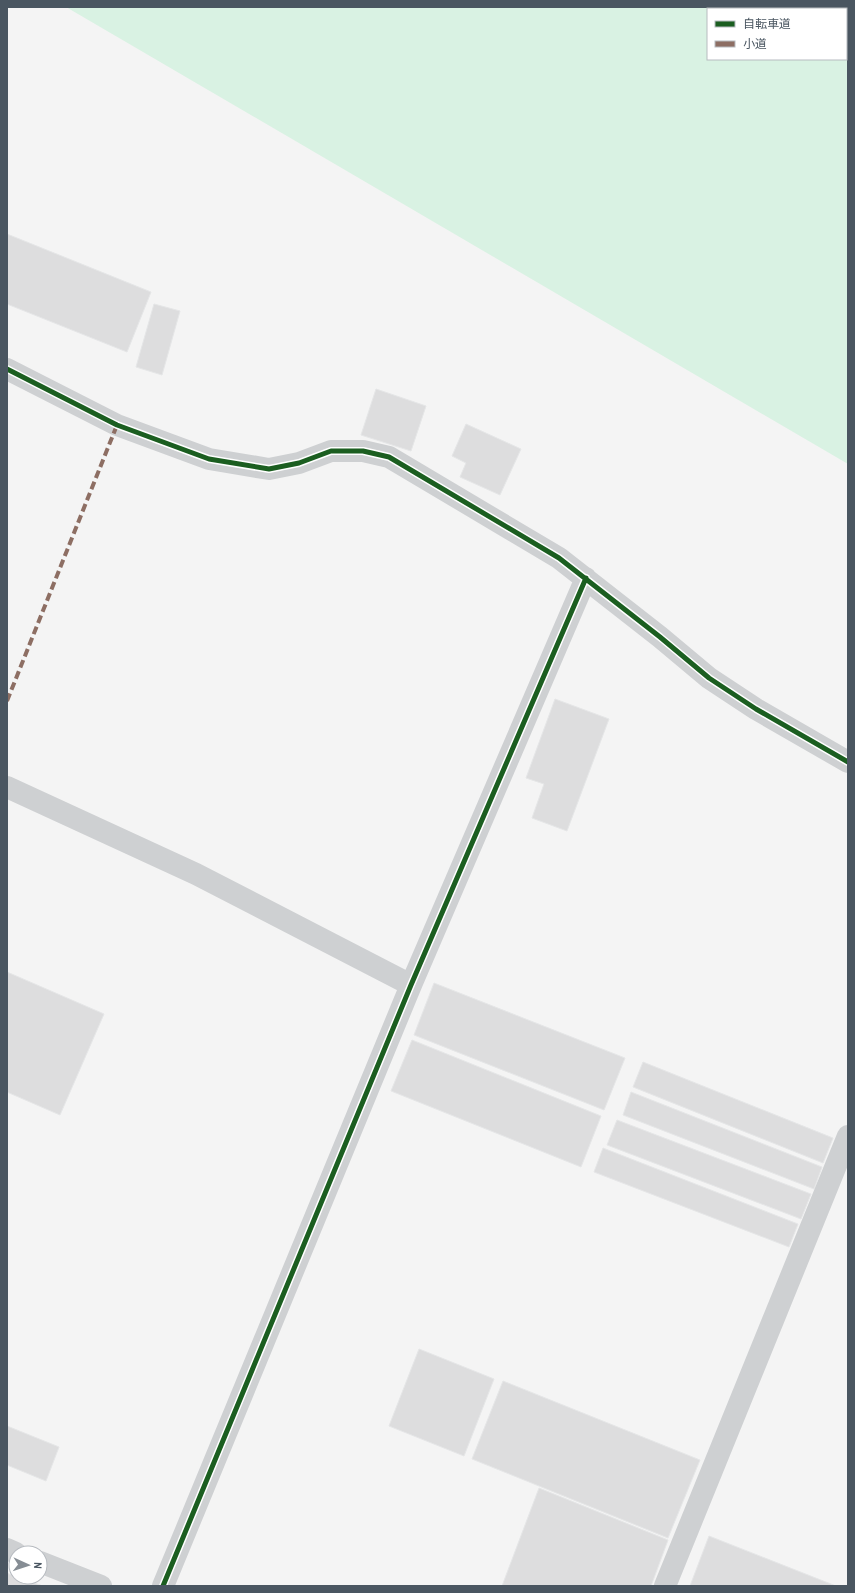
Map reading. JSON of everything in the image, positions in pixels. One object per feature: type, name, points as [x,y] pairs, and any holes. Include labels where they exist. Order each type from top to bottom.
[{"type":"street","points":[[7,369],[117,425],[209,459],[269,469],[299,463],[331,451],[363,451],[389,458],[559,558],[710,678],[756,709],[848,762]]},
{"type":"street","points":[[163,1586],[411,985],[586,578]]},
{"type":"street","points":[[7,787],[196,874],[411,985]]},
{"type":"street","points":[[665,1586],[848,1136]]},
{"type":"street","points":[[48,1565],[101,1586]]},
{"type":"green space","points":[[66,7],[848,7],[848,464]]},
{"type":"building","points":[[7,234],[151,292],[127,352],[7,304]]},
{"type":"building","points":[[154,304],[180,311],[162,375],[136,367]]},
{"type":"building","points":[[376,389],[426,406],[411,451],[361,435]]},
{"type":"building","points":[[466,424],[521,449],[500,495],[460,477],[466,463],[452,456]]},
{"type":"building","points":[[555,699],[609,719],[567,831],[532,818],[544,784],[526,778]]},
{"type":"building","points":[[7,972],[104,1014],[60,1115],[7,1092]]},
{"type":"building","points":[[434,983],[625,1058],[604,1110],[414,1035]]},
{"type":"building","points":[[412,1040],[601,1116],[581,1167],[391,1091]]},
{"type":"building","points":[[643,1062],[833,1138],[823,1163],[633,1087]]},
{"type":"building","points":[[631,1092],[822,1167],[814,1189],[623,1115]]},
{"type":"building","points":[[617,1120],[811,1194],[801,1219],[607,1145]]},
{"type":"building","points":[[603,1148],[798,1224],[789,1247],[594,1172]]},
{"type":"building","points":[[419,1349],[494,1379],[464,1456],[389,1426]]},
{"type":"building","points":[[503,1381],[700,1460],[668,1538],[472,1459]]},
{"type":"building","points":[[7,1426],[59,1447],[46,1481],[7,1465]]},
{"type":"building","points":[[539,1488],[668,1540],[651,1586],[502,1586]]},
{"type":"building","points":[[709,1536],[836,1586],[690,1586]]},
{"type":"building","points":[[7,1573],[8,1585],[43,1586],[7,1586]]},
{"type":"marked path","points":[[7,701],[117,425]]},
{"type":"cycle path","points":[[7,369],[117,425],[209,459],[269,469],[299,463],[331,451],[363,451],[389,457],[559,558],[660,637],[709,678],[756,709],[848,762]]},
{"type":"cycle path","points":[[163,1586],[411,985],[586,578]]}]
